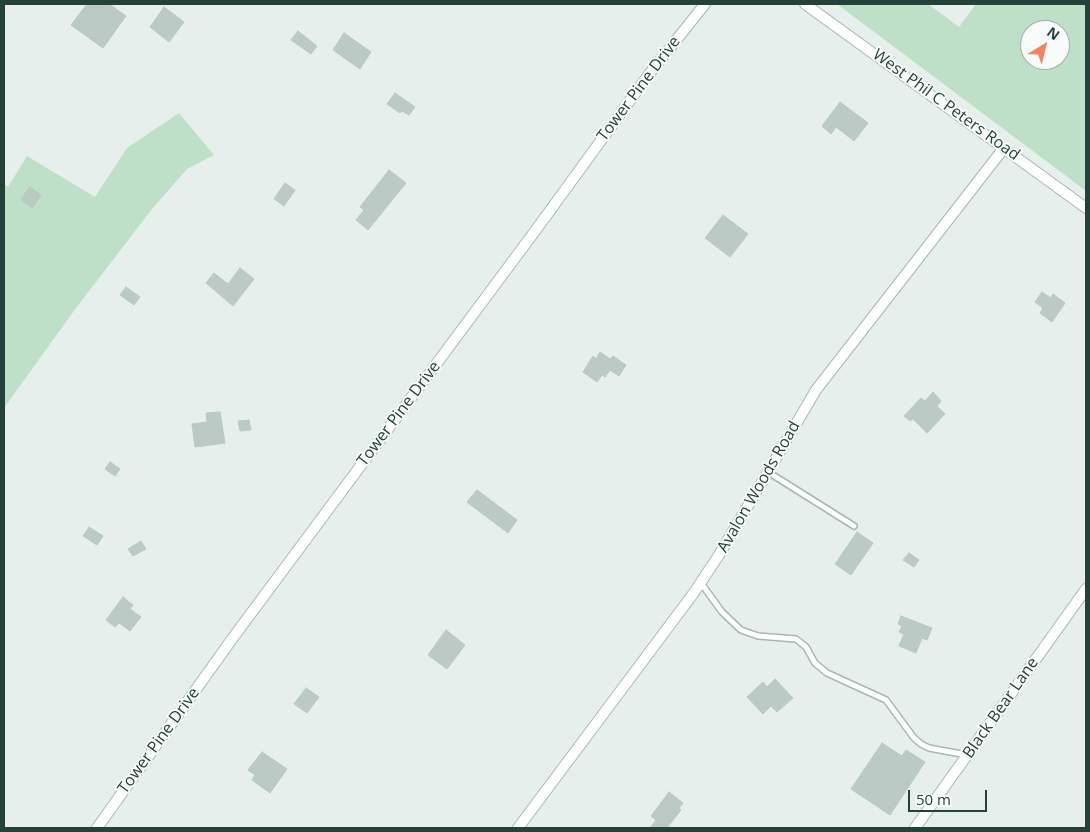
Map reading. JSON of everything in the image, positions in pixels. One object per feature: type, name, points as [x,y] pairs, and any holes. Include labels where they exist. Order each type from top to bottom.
[{"type":"street","name":"Tower Pine Drive","points":[[97,828],[232,639],[650,73],[705,4]]},
{"type":"street","name":"West Phil C Peters Road","points":[[805,4],[1086,208]]},
{"type":"street","name":"Avalon Woods Road","points":[[518,828],[701,583],[816,390],[1004,148]]},
{"type":"street","name":"Black Bear Lane","points":[[915,828],[1086,588]]},
{"type":"lane","points":[[768,472],[854,526]]},
{"type":"lane","points":[[701,583],[722,612],[741,630],[758,636],[796,639],[806,647],[815,663],[826,673],[886,700],[914,738],[921,744],[929,748],[968,755]]},
{"type":"green space","points":[[837,4],[928,4],[959,27],[976,4],[1086,4],[1086,191]]},
{"type":"green space","points":[[179,113],[214,155],[187,169],[152,209],[76,308],[4,408],[4,184],[8,187],[27,156],[95,197],[127,148]]},
{"type":"building","points":[[87,4],[109,4],[126,16],[103,48],[71,25]]},
{"type":"building","points":[[164,7],[184,22],[169,42],[150,27]]},
{"type":"building","points":[[298,31],[317,46],[311,54],[291,40]]},
{"type":"building","points":[[344,33],[371,52],[360,69],[333,50]]},
{"type":"building","points":[[395,93],[415,107],[409,115],[402,111],[400,113],[387,104]]},
{"type":"building","points":[[840,102],[868,123],[854,141],[836,127],[831,134],[822,126]]},
{"type":"building","points":[[389,170],[406,183],[368,230],[356,220],[364,210],[360,207]]},
{"type":"building","points":[[285,183],[295,190],[284,206],[274,199]]},
{"type":"building","points":[[30,187],[41,195],[32,208],[21,199]]},
{"type":"building","points":[[723,215],[748,234],[730,257],[705,238]]},
{"type":"building","points":[[240,268],[254,279],[233,306],[206,283],[214,273],[228,284]]},
{"type":"building","points":[[126,287],[140,297],[134,305],[120,295]]},
{"type":"building","points":[[1042,292],[1051,298],[1053,294],[1065,303],[1052,322],[1040,313],[1043,308],[1035,302]]},
{"type":"building","points":[[600,352],[610,359],[613,356],[626,365],[619,376],[610,370],[605,377],[602,375],[597,382],[583,372],[593,356],[596,359]]},
{"type":"building","points":[[933,392],[941,401],[937,406],[945,414],[927,433],[913,419],[910,421],[904,416],[921,398],[925,401]]},
{"type":"building","points":[[220,412],[225,443],[195,447],[192,424],[207,422],[206,413]]},
{"type":"building","points":[[249,420],[251,430],[240,431],[238,421]]},
{"type":"building","points":[[110,462],[120,469],[115,476],[105,469]]},
{"type":"building","points":[[477,490],[517,520],[508,533],[467,502]]},
{"type":"building","points":[[89,527],[103,536],[97,545],[83,536]]},
{"type":"building","points":[[857,532],[873,543],[851,575],[835,564]]},
{"type":"building","points":[[141,541],[146,549],[133,556],[128,549]]},
{"type":"building","points":[[909,553],[919,560],[914,567],[903,560]]},
{"type":"building","points":[[123,597],[133,605],[130,609],[141,617],[130,631],[119,623],[115,627],[106,620]]},
{"type":"building","points":[[901,616],[932,628],[927,640],[922,638],[916,653],[899,646],[904,634],[899,632],[902,626],[898,624]]},
{"type":"building","points":[[446,630],[465,645],[447,669],[428,655]]},
{"type":"building","points":[[775,679],[793,698],[777,712],[771,706],[763,714],[747,697],[763,682],[767,687]]},
{"type":"building","points":[[306,688],[319,697],[307,713],[294,704]]},
{"type":"building","points":[[882,743],[902,756],[906,750],[925,762],[890,815],[851,789]]},
{"type":"building","points":[[262,752],[287,769],[270,793],[252,780],[255,775],[248,770]]},
{"type":"building","points":[[669,792],[683,803],[679,808],[681,810],[667,828],[650,828],[656,820],[651,816]]}]
